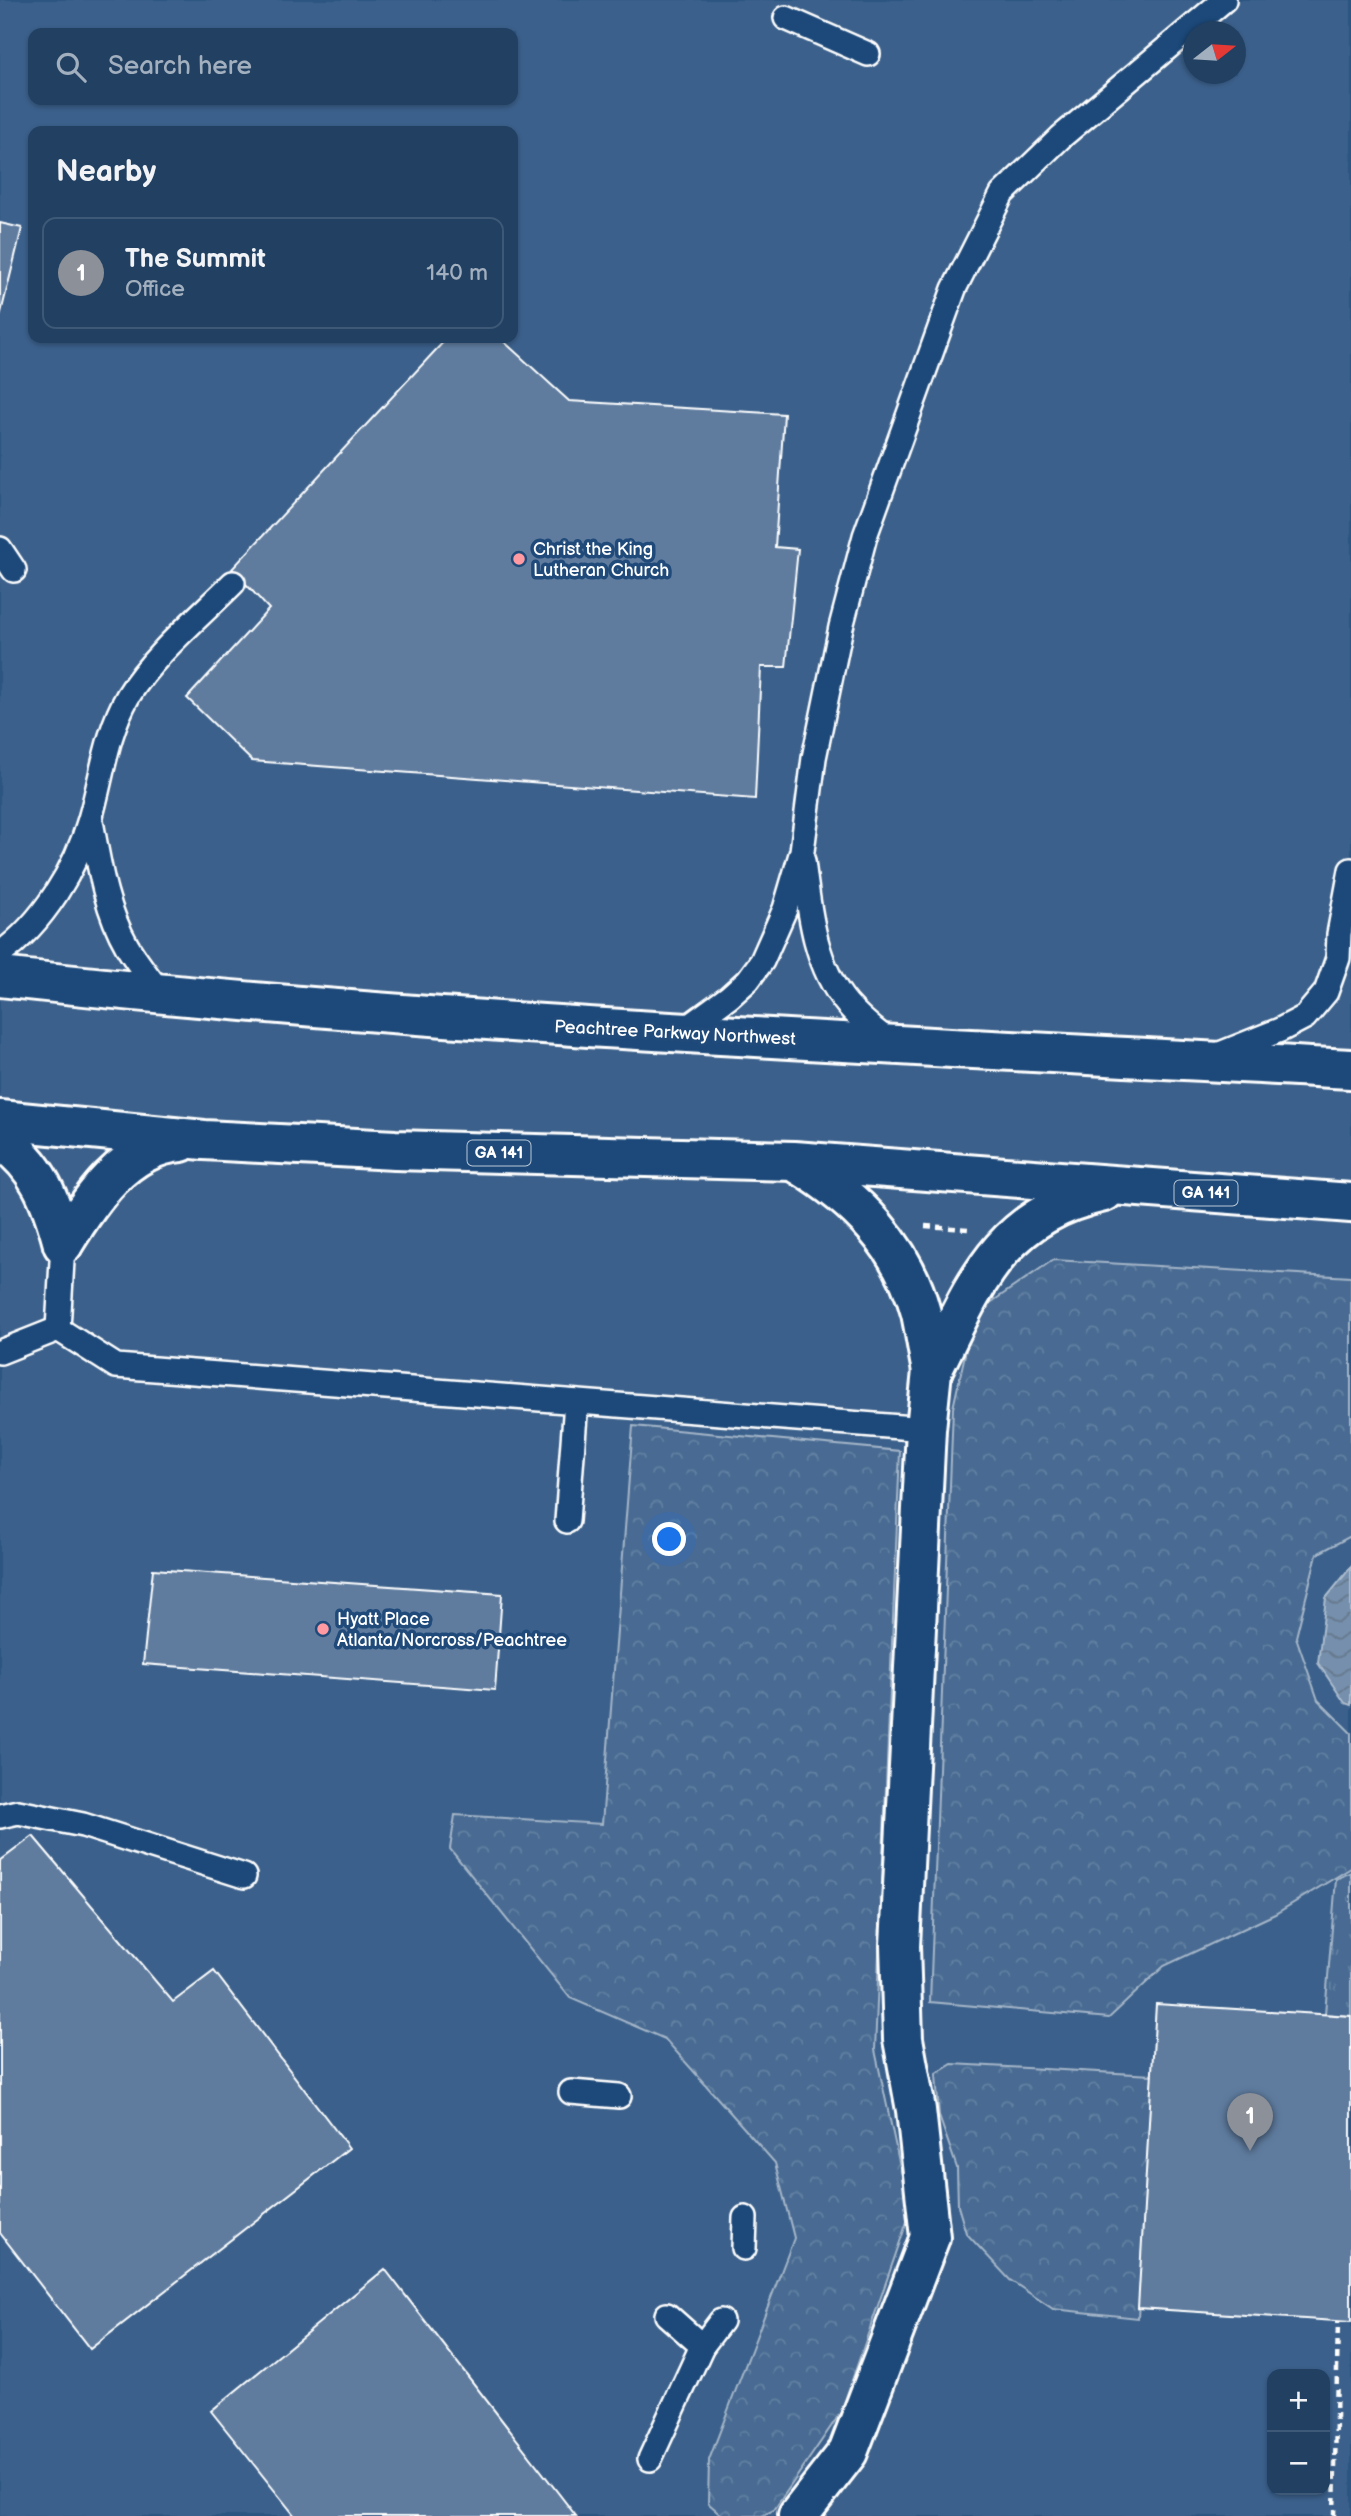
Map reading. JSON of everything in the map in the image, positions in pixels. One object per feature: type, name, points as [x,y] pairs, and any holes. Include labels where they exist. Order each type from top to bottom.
[{"type":"main road","name":"Peachtree Parkway Northwest","points":[[0,977],[162,995],[409,1016],[678,1034],[1351,1069]]},
{"type":"main road","name":"GA 141","points":[[0,1120],[204,1140],[408,1150],[794,1161],[1351,1203]]},
{"type":"main road","points":[[0,1140],[17,1153],[44,1187],[63,1244]]},
{"type":"main road","points":[[63,1244],[84,1211],[112,1176],[143,1155],[172,1142],[204,1140]]},
{"type":"main road","points":[[794,1161],[830,1183],[853,1202],[895,1252],[910,1282],[920,1312],[932,1371],[926,1429],[900,1947],[903,2039],[916,2110],[930,2237],[848,2452],[798,2516]]},
{"type":"main road","points":[[932,1371],[986,1268],[1019,1231],[1081,1197],[1126,1187]]},
{"type":"main road","points":[[1285,1198],[1351,1190]]},
{"type":"lane","points":[[678,1034],[748,980],[762,961],[785,909],[802,851],[814,758],[841,627],[865,536],[954,289],[1002,194],[1061,137],[1224,0]]},
{"type":"lane","points":[[786,18],[868,54]]},
{"type":"lane","points":[[0,549],[14,570]]},
{"type":"lane","points":[[0,954],[35,921],[53,897],[82,844],[111,736],[128,697],[154,662],[233,583]]},
{"type":"lane","points":[[90,818],[111,912],[127,946],[162,995]]},
{"type":"lane","points":[[802,851],[809,910],[828,974],[845,1002],[864,1022],[896,1046]]},
{"type":"lane","points":[[1204,1061],[1305,1017],[1325,992],[1338,958],[1339,934],[1351,870]]},
{"type":"lane","points":[[58,1329],[63,1244]]},
{"type":"lane","points":[[0,1352],[58,1329]]},
{"type":"lane","points":[[58,1329],[116,1366],[926,1429]]},
{"type":"lane","points":[[567,1521],[576,1402]]},
{"type":"lane","points":[[0,1816],[18,1812],[83,1825],[244,1876]]},
{"type":"lane","points":[[570,2092],[619,2096]]},
{"type":"lane","points":[[744,2248],[745,2218]]},
{"type":"lane","points":[[667,2315],[702,2346]]},
{"type":"lane","points":[[650,2459],[702,2346],[721,2320]]},
{"type":"path","points":[[913,1225],[968,1229]]},
{"type":"path","points":[[1334,2516],[1338,2321]]},
{"type":"shaded area","points":[[0,0],[1351,0],[1351,2516],[0,2516]]},
{"type":"green space","points":[[1053,1260],[1351,1277],[1351,1536],[1317,1554],[1296,1637],[1318,1700],[1351,1733],[1351,1868],[1275,1914],[1164,1966],[1109,2018],[930,2002],[953,1408],[974,1314]]},
{"type":"green space","points":[[633,1426],[900,1451],[875,2050],[910,2213],[841,2412],[774,2510],[762,2516],[723,2516],[708,2503],[709,2460],[794,2238],[775,2163],[665,2039],[570,1998],[450,1849],[455,1815],[602,1824]]},
{"type":"green space","points":[[1351,1872],[1351,2016],[1325,2014],[1336,1879]]},
{"type":"green space","points":[[952,2064],[1152,2075],[1138,2318],[1053,2309],[1010,2280],[966,2233],[958,2206],[957,2168],[939,2116],[936,2074]]},
{"type":"water","points":[[1351,1567],[1351,1705],[1345,1703],[1318,1663],[1326,1598]]},
{"type":"building","points":[[0,223],[22,228],[0,317]]},
{"type":"building","name":"Christ the King Lutheran Church","points":[[442,343],[505,343],[569,401],[784,414],[775,547],[798,549],[786,667],[761,667],[755,799],[252,761],[187,698],[269,609],[232,569]]},
{"type":"building","name":"Hyatt Place Atlanta/Norcross/Peachtree","points":[[153,1569],[502,1594],[495,1690],[143,1664]]},
{"type":"building","points":[[33,1836],[173,2002],[214,1971],[349,2148],[90,2349],[0,2233],[0,1861]]},
{"type":"building","points":[[1156,2004],[1351,2016],[1351,2322],[1138,2308]]},
{"type":"building","points":[[385,2269],[576,2516],[295,2516],[211,2411]]},
{"type":"place","name":"Christ the King Lutheran Church","points":[[519,559]]},
{"type":"place","name":"Hyatt Place Atlanta/Norcross/Peachtree","points":[[323,1629]]},
{"type":"place","name":"The Summit","points":[[1250,2151]]}]
